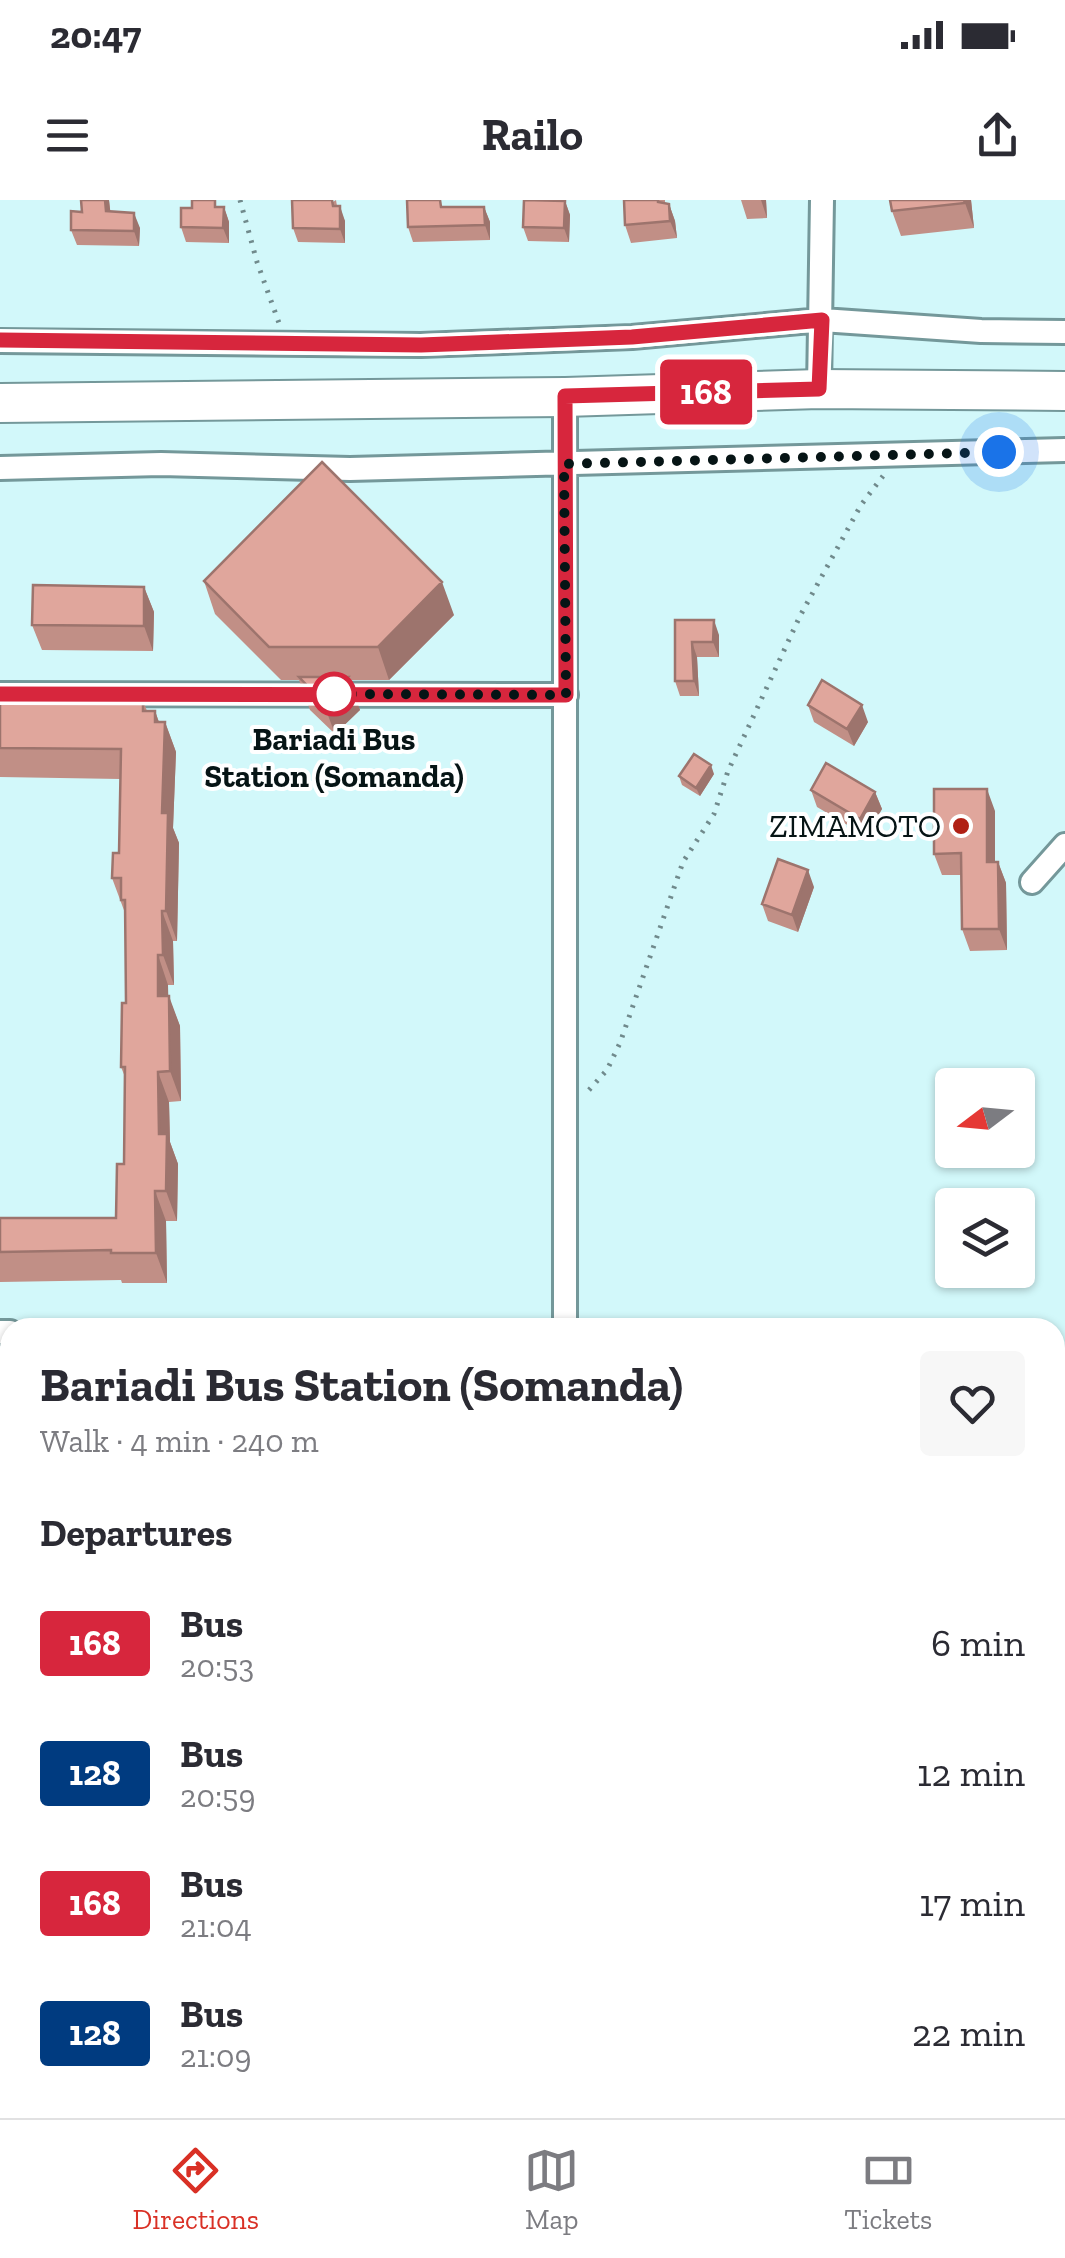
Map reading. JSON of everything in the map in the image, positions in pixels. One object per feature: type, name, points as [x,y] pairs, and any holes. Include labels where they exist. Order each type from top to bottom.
[{"type":"highway","points":[[0,403],[819,389],[1065,391]]},
{"type":"street","points":[[819,389],[822,200]]},
{"type":"street","points":[[0,340],[421,345],[632,337],[822,320],[981,331],[1065,332]]},
{"type":"street","points":[[565,396],[565,1318]]},
{"type":"street","points":[[0,468],[161,464],[350,469],[1065,450]]},
{"type":"street","points":[[0,694],[566,695]]},
{"type":"street","points":[[1032,882],[1065,845]]},
{"type":"path","points":[[240,200],[257,262],[287,344]]},
{"type":"path","points":[[567,1112],[607,1070],[683,862],[714,814],[728,771],[800,616],[861,505],[899,454]]},
{"type":"building","points":[[81,200],[105,200],[106,211],[134,213],[134,231],[71,230],[71,211],[82,212]]},
{"type":"building","points":[[192,200],[215,200],[215,207],[224,207],[223,228],[181,227],[181,208],[192,208]]},
{"type":"building","points":[[292,200],[332,200],[333,206],[340,206],[340,229],[293,228]]},
{"type":"building","points":[[407,200],[440,200],[441,207],[484,207],[485,225],[408,227]]},
{"type":"building","points":[[524,200],[565,201],[564,228],[523,227]]},
{"type":"building","points":[[624,200],[658,200],[669,204],[670,221],[625,225]]},
{"type":"building","points":[[890,200],[964,200],[965,203],[892,211]]},
{"type":"building","name":"Bariadi Bus Station (Somanda)","points":[[322,462],[442,582],[378,647],[269,647],[204,581]]},
{"type":"building","points":[[33,585],[144,587],[144,626],[32,625]]},
{"type":"building","points":[[675,620],[714,620],[713,642],[692,642],[694,681],[675,681]]},
{"type":"building","points":[[299,677],[348,677],[323,702]]},
{"type":"building","points":[[822,680],[862,705],[847,729],[808,705]]},
{"type":"building","points":[[0,699],[143,700],[143,711],[155,711],[155,722],[165,722],[162,813],[168,813],[166,911],[162,911],[163,955],[158,955],[158,996],[169,996],[170,1071],[158,1072],[159,1134],[167,1134],[166,1191],[155,1191],[156,1253],[0,1252],[0,1218],[116,1218],[117,1164],[124,1164],[125,1067],[121,1067],[122,1003],[126,1003],[125,900],[121,900],[121,878],[112,878],[113,853],[119,853],[121,749],[0,748]]},
{"type":"building","points":[[694,754],[711,765],[696,788],[679,776]]},
{"type":"building","points":[[826,763],[875,792],[860,819],[811,790]]},
{"type":"building","points":[[934,789],[987,789],[987,862],[998,862],[999,929],[962,929],[961,853],[934,854]]},
{"type":"building","points":[[778,859],[808,870],[792,915],[762,904]]},
{"type":"bus line","name":"168","points":[[0,340],[421,345],[632,337],[822,320],[819,389],[565,396],[566,695],[0,694]]},
{"type":"place","name":"Bariadi Bus Station (Somanda)","points":[[334,694]]},
{"type":"place","name":"ZIMAMOTO","points":[[961,826]]},
{"type":"route","points":[[334,694],[566,695],[564,464],[999,452]]}]
